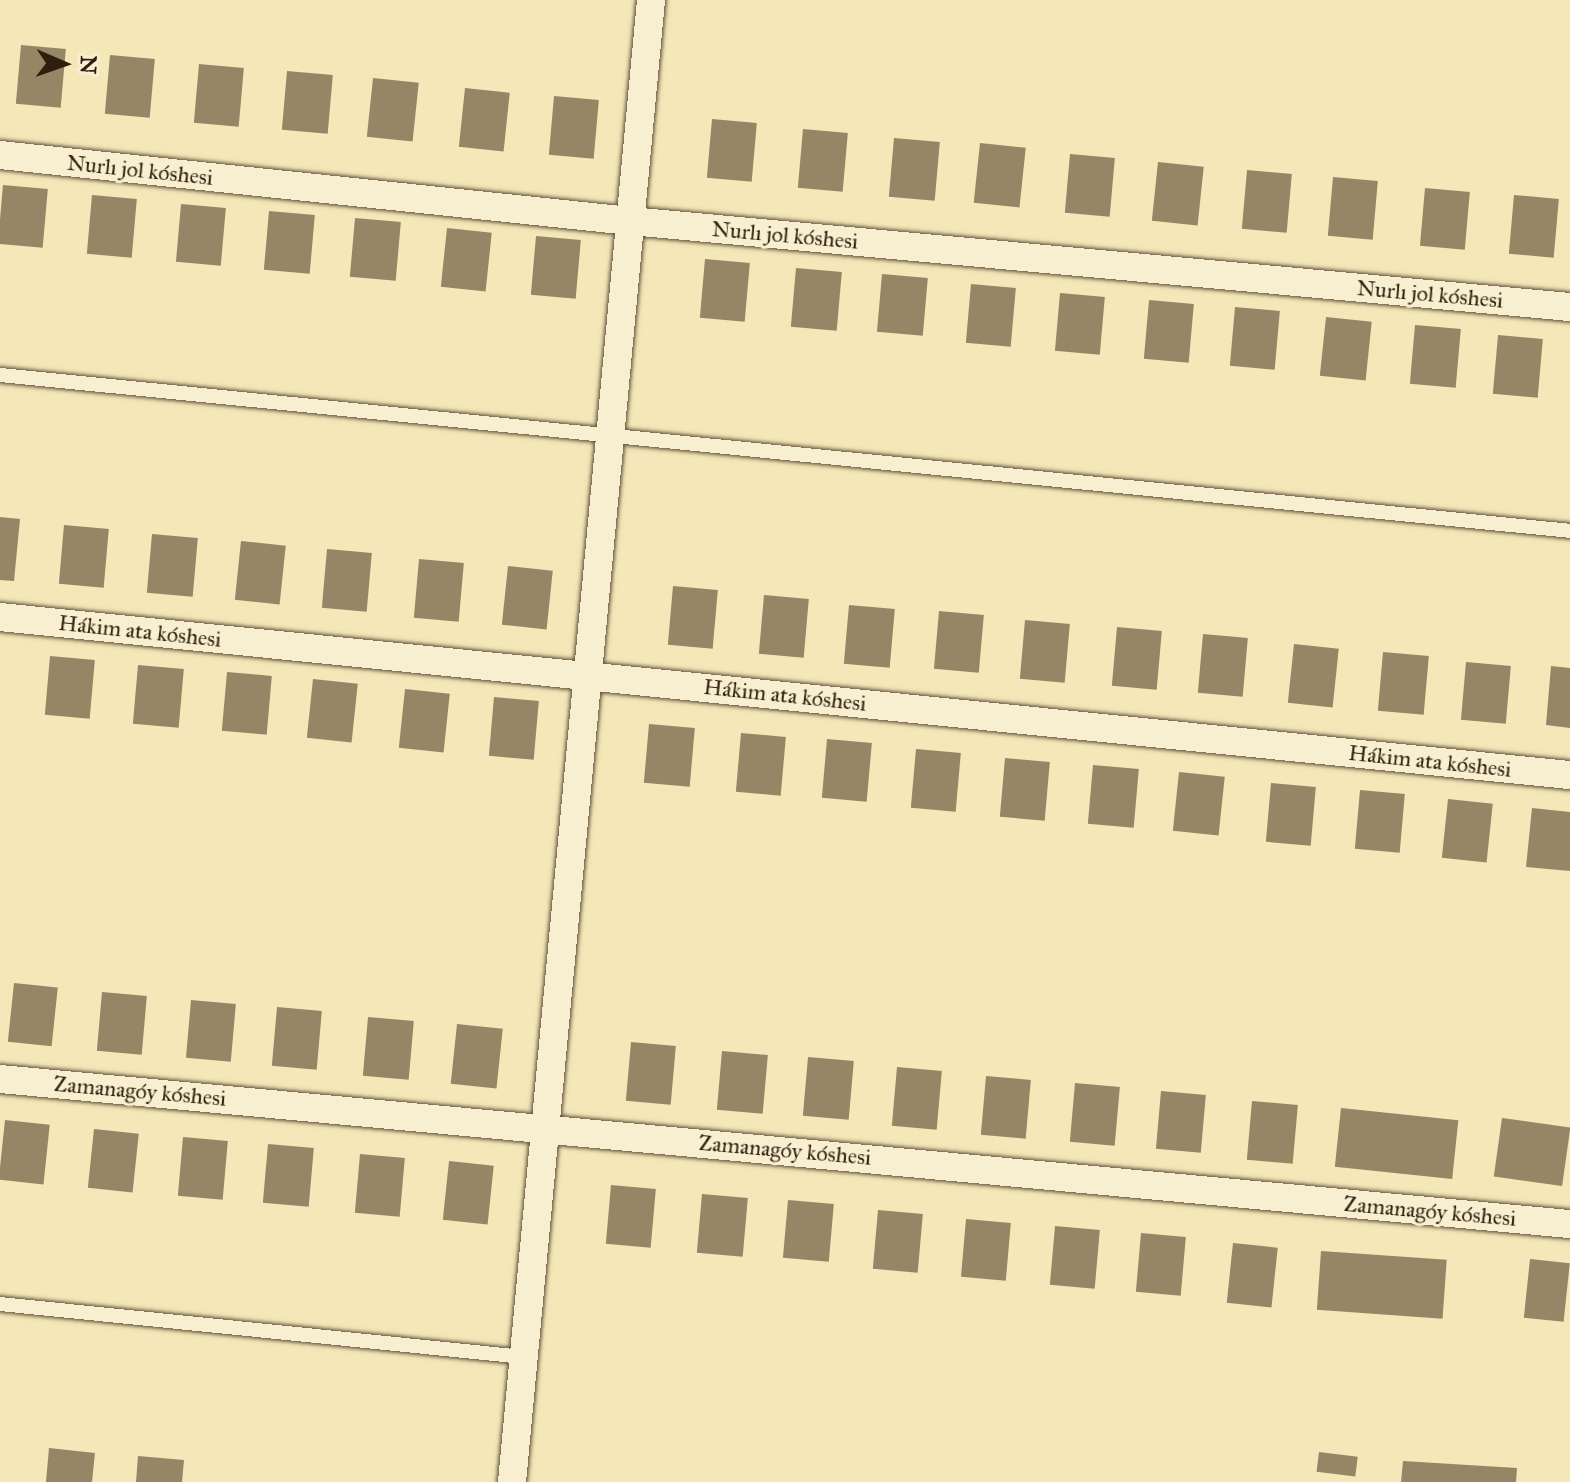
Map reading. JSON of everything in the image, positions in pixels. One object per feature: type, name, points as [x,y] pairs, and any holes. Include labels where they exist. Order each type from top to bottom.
[{"type":"street","points":[[512,1482],[651,0]]},
{"type":"street","name":"Nurlı jol kóshesi","points":[[0,155],[630,221],[1570,307]]},
{"type":"street","name":"Hákim ata kóshesi","points":[[0,617],[1570,775]]},
{"type":"street","name":"Zamanagóy kóshesi","points":[[0,1079],[1570,1224]]},
{"type":"lane","points":[[0,375],[1570,531]]},
{"type":"lane","points":[[0,1304],[524,1357]]},
{"type":"building","points":[[21,45],[66,49],[61,108],[16,104]]},
{"type":"building","points":[[110,55],[155,59],[150,118],[105,114]]},
{"type":"building","points":[[199,64],[244,68],[239,127],[194,123]]},
{"type":"building","points":[[287,71],[333,75],[328,134],[282,130]]},
{"type":"building","points":[[373,78],[419,83],[413,141],[367,137]]},
{"type":"building","points":[[465,88],[510,93],[504,151],[459,147]]},
{"type":"building","points":[[554,96],[599,100],[594,159],[549,155]]},
{"type":"building","points":[[712,119],[757,123],[752,182],[707,178]]},
{"type":"building","points":[[803,129],[848,133],[843,192],[798,188]]},
{"type":"building","points":[[894,138],[940,142],[935,201],[889,197]]},
{"type":"building","points":[[980,143],[1026,148],[1019,207],[974,203]]},
{"type":"building","points":[[1070,154],[1115,158],[1110,217],[1065,213]]},
{"type":"building","points":[[1158,162],[1204,167],[1198,225],[1152,221]]},
{"type":"building","points":[[1247,170],[1292,174],[1287,233],[1242,229]]},
{"type":"building","points":[[1333,177],[1378,181],[1373,240],[1328,236]]},
{"type":"building","points":[[3,185],[48,189],[43,248],[0,244]]},
{"type":"building","points":[[1425,188],[1470,192],[1465,250],[1420,246]]},
{"type":"building","points":[[92,195],[137,199],[132,258],[87,254]]},
{"type":"building","points":[[1514,195],[1559,199],[1554,258],[1509,254]]},
{"type":"building","points":[[181,204],[226,208],[221,266],[176,262]]},
{"type":"building","points":[[269,211],[315,215],[310,274],[264,270]]},
{"type":"building","points":[[355,218],[401,222],[396,281],[350,277]]},
{"type":"building","points":[[447,228],[492,233],[486,291],[441,287]]},
{"type":"building","points":[[536,236],[581,240],[576,299],[531,295]]},
{"type":"building","points":[[705,259],[750,263],[745,322],[700,318]]},
{"type":"building","points":[[796,268],[842,272],[837,331],[791,327]]},
{"type":"building","points":[[882,274],[928,278],[923,336],[877,332]]},
{"type":"building","points":[[971,284],[1016,288],[1011,347],[966,343]]},
{"type":"building","points":[[1060,293],[1105,297],[1100,355],[1055,351]]},
{"type":"building","points":[[1149,300],[1194,304],[1189,363],[1144,359]]},
{"type":"building","points":[[1235,307],[1280,311],[1275,370],[1230,366]]},
{"type":"building","points":[[1326,317],[1372,322],[1366,380],[1320,376]]},
{"type":"building","points":[[1415,325],[1461,329],[1456,388],[1410,384]]},
{"type":"building","points":[[1498,335],[1543,339],[1538,398],[1493,394]]},
{"type":"building","points":[[0,517],[20,519],[14,581],[0,580]]},
{"type":"building","points":[[64,525],[109,529],[104,588],[59,584]]},
{"type":"building","points":[[152,534],[198,538],[193,597],[147,593]]},
{"type":"building","points":[[241,541],[286,546],[280,604],[235,600]]},
{"type":"building","points":[[327,549],[372,553],[367,612],[322,608]]},
{"type":"building","points":[[419,559],[464,563],[459,622],[414,618]]},
{"type":"building","points":[[508,566],[553,571],[547,629],[502,625]]},
{"type":"building","points":[[673,586],[718,590],[713,649],[668,645]]},
{"type":"building","points":[[764,595],[809,599],[804,658],[759,654]]},
{"type":"building","points":[[849,605],[895,609],[890,668],[844,664]]},
{"type":"building","points":[[939,611],[984,615],[979,673],[934,669]]},
{"type":"building","points":[[1025,620],[1070,624],[1065,683],[1020,679]]},
{"type":"building","points":[[1117,627],[1162,631],[1157,690],[1112,686]]},
{"type":"building","points":[[1203,634],[1248,638],[1243,697],[1198,693]]},
{"type":"building","points":[[1294,644],[1339,649],[1333,707],[1288,703]]},
{"type":"building","points":[[1383,652],[1429,656],[1424,715],[1378,711]]},
{"type":"building","points":[[50,656],[95,660],[90,719],[45,715]]},
{"type":"building","points":[[1466,662],[1511,666],[1506,724],[1461,720]]},
{"type":"building","points":[[138,665],[184,669],[179,728],[133,724]]},
{"type":"building","points":[[1551,666],[1570,668],[1570,728],[1546,725]]},
{"type":"building","points":[[227,672],[272,676],[267,735],[222,731]]},
{"type":"building","points":[[313,679],[358,684],[352,742],[307,738]]},
{"type":"building","points":[[405,689],[450,694],[444,752],[399,748]]},
{"type":"building","points":[[494,697],[539,701],[534,760],[489,756]]},
{"type":"building","points":[[649,724],[695,728],[690,787],[644,783]]},
{"type":"building","points":[[741,733],[786,737],[781,796],[736,792]]},
{"type":"building","points":[[827,739],[872,743],[867,802],[822,798]]},
{"type":"building","points":[[916,749],[961,753],[956,812],[911,808]]},
{"type":"building","points":[[1005,758],[1050,762],[1045,821],[1000,817]]},
{"type":"building","points":[[1093,765],[1139,769],[1134,828],[1088,824]]},
{"type":"building","points":[[1179,772],[1225,777],[1219,835],[1173,831]]},
{"type":"building","points":[[1271,783],[1316,787],[1311,846],[1266,842]]},
{"type":"building","points":[[1360,790],[1405,794],[1400,853],[1355,849]]},
{"type":"building","points":[[1448,799],[1493,804],[1487,862],[1442,858]]},
{"type":"building","points":[[1532,808],[1570,812],[1570,871],[1526,867]]},
{"type":"building","points":[[14,983],[58,988],[52,1046],[8,1042]]},
{"type":"building","points":[[102,992],[147,996],[142,1055],[97,1051]]},
{"type":"building","points":[[191,1000],[236,1004],[231,1062],[186,1058]]},
{"type":"building","points":[[277,1007],[322,1011],[317,1070],[272,1066]]},
{"type":"building","points":[[368,1017],[414,1021],[409,1080],[363,1076]]},
{"type":"building","points":[[457,1024],[503,1029],[496,1088],[451,1084]]},
{"type":"building","points":[[631,1042],[676,1046],[671,1105],[626,1101]]},
{"type":"building","points":[[722,1051],[768,1055],[763,1114],[717,1110]]},
{"type":"building","points":[[808,1057],[854,1061],[849,1120],[803,1116]]},
{"type":"building","points":[[897,1067],[942,1071],[937,1130],[892,1126]]},
{"type":"building","points":[[986,1076],[1031,1080],[1026,1139],[981,1135]]},
{"type":"building","points":[[1075,1083],[1120,1087],[1115,1146],[1070,1142]]},
{"type":"building","points":[[1161,1091],[1206,1095],[1201,1153],[1156,1149]]},
{"type":"building","points":[[1252,1101],[1298,1105],[1293,1164],[1247,1160]]},
{"type":"building","points":[[1341,1108],[1458,1120],[1452,1179],[1335,1167]]},
{"type":"building","points":[[1502,1118],[1570,1128],[1562,1186],[1494,1176]]},
{"type":"building","points":[[5,1120],[50,1125],[43,1184],[0,1180]]},
{"type":"building","points":[[94,1129],[139,1134],[133,1192],[88,1188]]},
{"type":"building","points":[[183,1137],[228,1141],[223,1200],[178,1196]]},
{"type":"building","points":[[268,1144],[314,1148],[309,1207],[263,1203]]},
{"type":"building","points":[[360,1154],[405,1158],[400,1217],[355,1213]]},
{"type":"building","points":[[449,1161],[494,1166],[488,1224],[443,1220]]},
{"type":"building","points":[[611,1185],[656,1189],[651,1248],[606,1244]]},
{"type":"building","points":[[702,1194],[748,1198],[743,1257],[697,1253]]},
{"type":"building","points":[[788,1200],[834,1204],[829,1262],[783,1258]]},
{"type":"building","points":[[878,1210],[923,1214],[918,1273],[873,1269]]},
{"type":"building","points":[[966,1219],[1011,1223],[1006,1281],[961,1277]]},
{"type":"building","points":[[1055,1226],[1100,1230],[1095,1289],[1050,1285]]},
{"type":"building","points":[[1141,1233],[1186,1237],[1181,1296],[1136,1292]]},
{"type":"building","points":[[1233,1243],[1278,1248],[1271,1307],[1227,1303]]},
{"type":"building","points":[[1321,1251],[1447,1260],[1443,1319],[1317,1310]]},
{"type":"building","points":[[1530,1259],[1570,1263],[1564,1322],[1524,1318]]},
{"type":"building","points":[[49,1448],[95,1453],[92,1482],[46,1482]]},
{"type":"building","points":[[1319,1452],[1358,1457],[1355,1477],[1317,1472]]},
{"type":"building","points":[[138,1456],[184,1460],[182,1482],[136,1482]]},
{"type":"building","points":[[1403,1461],[1517,1468],[1516,1482],[1401,1482]]}]
